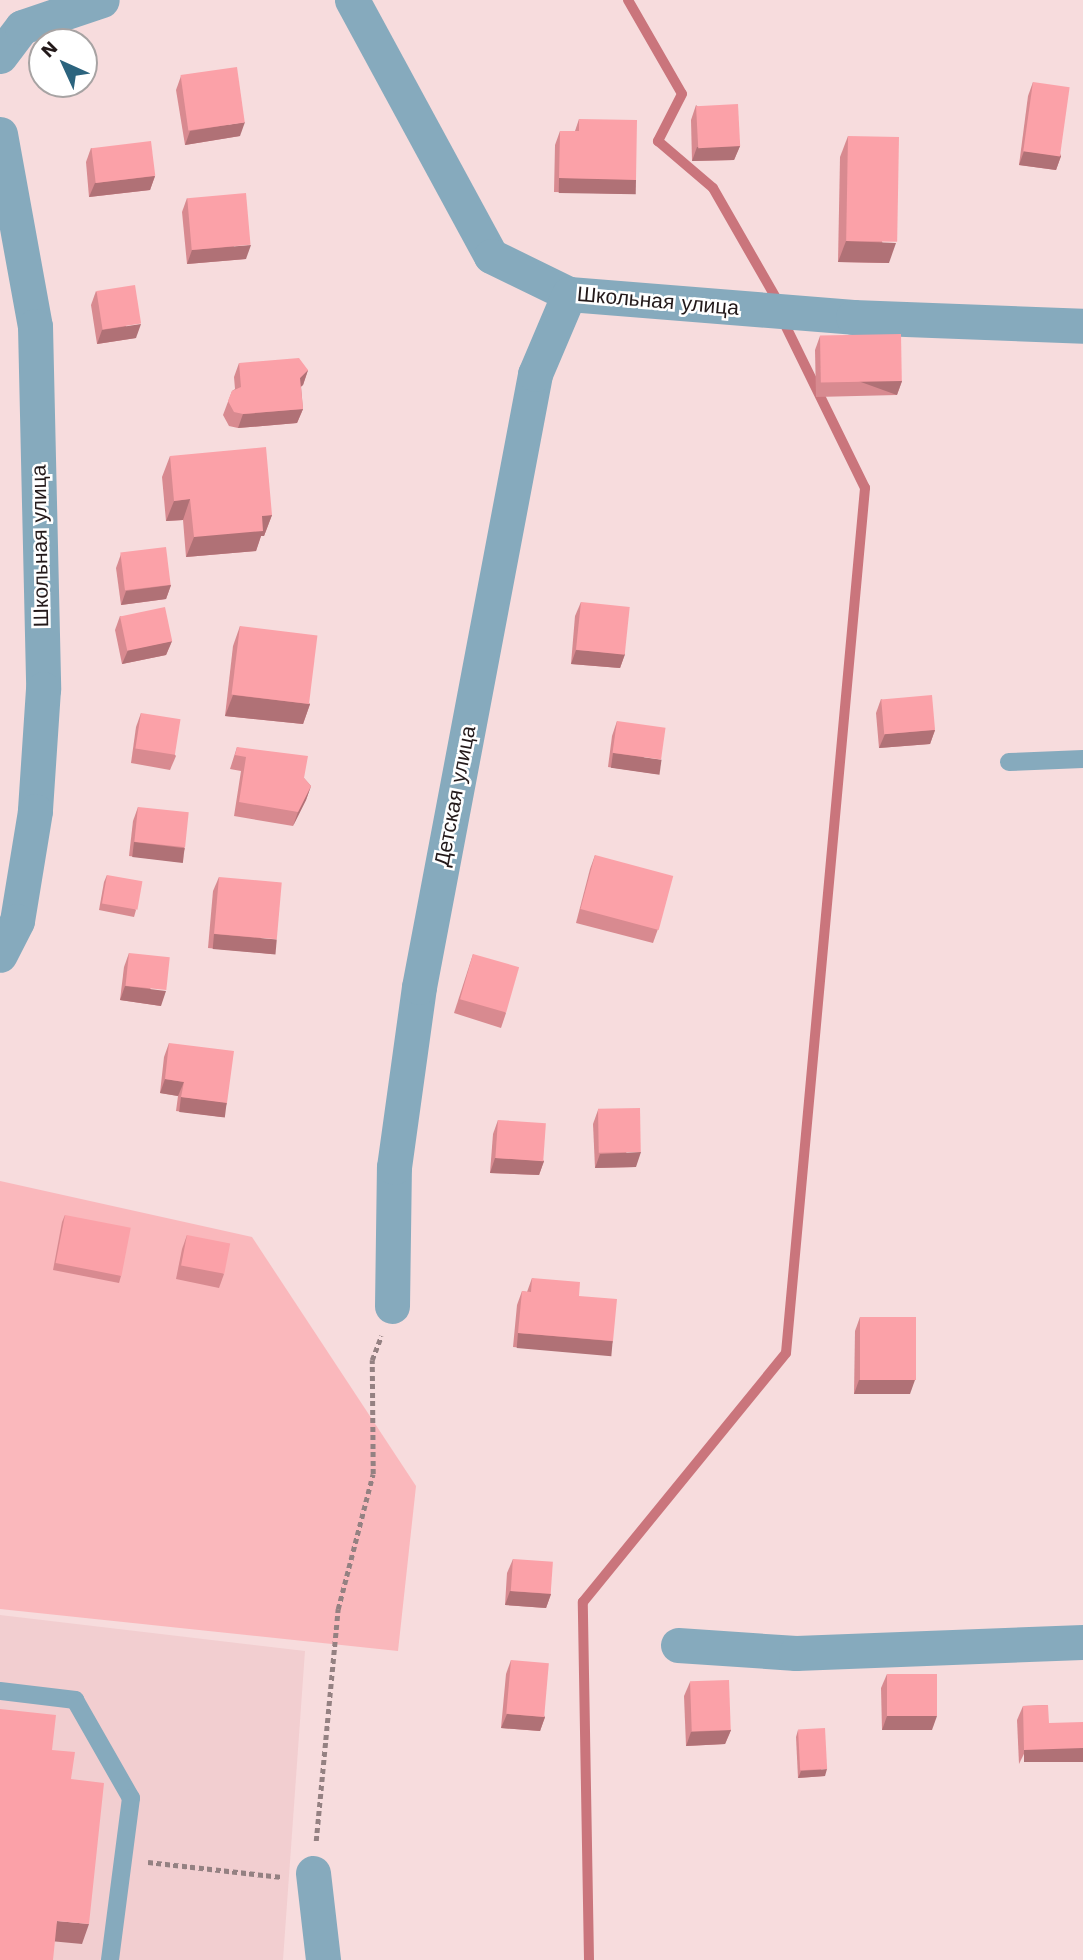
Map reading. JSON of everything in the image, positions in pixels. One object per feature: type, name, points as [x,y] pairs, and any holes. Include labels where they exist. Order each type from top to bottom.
[{"type":"street","points":[[0,56],[20,13],[102,0]]},
{"type":"street","name":"Школьная улица","points":[[352,0],[491,256],[569,294],[853,317],[1083,326]]},
{"type":"street","name":"Школьная улица","points":[[0,134],[36,326],[43,689],[33,825],[18,921],[0,955]]},
{"type":"street","name":"Детская улица","points":[[392,1306],[394,1167],[419,987],[535,374],[569,294]]},
{"type":"street","points":[[678,1645],[796,1653],[1083,1643]]},
{"type":"street","points":[[314,1877],[323,1960]]},
{"type":"lane","points":[[1009,762],[1083,758]]},
{"type":"lane","points":[[0,1691],[75,1700],[131,1798],[110,1960]]},
{"type":"path","points":[[122,1860],[314,1877],[338,1609],[373,1474],[372,1360],[392,1306]]},
{"type":"shaded area","points":[[0,1181],[252,1237],[416,1486],[398,1651],[0,1609]]},
{"type":"shaded area","points":[[0,1615],[305,1651],[283,1960],[0,1960]]},
{"type":"building","points":[[237,67],[245,122],[188,130],[181,75]]},
{"type":"building","points":[[1033,82],[1070,87],[1060,156],[1023,151]]},
{"type":"building","points":[[738,104],[740,146],[698,148],[696,106]]},
{"type":"building","points":[[579,119],[637,120],[636,180],[559,178],[560,131],[579,131]]},
{"type":"building","points":[[848,136],[899,137],[897,242],[846,241]]},
{"type":"building","points":[[151,141],[155,176],[96,183],[91,148]]},
{"type":"building","points":[[246,193],[251,245],[192,250],[187,198]]},
{"type":"building","points":[[135,285],[141,324],[103,330],[96,291]]},
{"type":"building","points":[[901,334],[902,381],[821,382],[820,335]]},
{"type":"building","points":[[299,358],[308,370],[300,378],[303,409],[243,414],[234,412],[228,401],[232,391],[241,387],[239,363]]},
{"type":"building","points":[[266,447],[272,515],[262,516],[263,531],[194,537],[190,499],[174,501],[170,456]]},
{"type":"building","points":[[166,547],[171,585],[125,590],[120,553]]},
{"type":"building","points":[[581,602],[630,607],[625,655],[576,650]]},
{"type":"building","points":[[165,607],[172,641],[127,651],[120,617]]},
{"type":"building","points":[[240,626],[317,636],[309,704],[232,694]]},
{"type":"building","points":[[932,695],[935,730],[884,734],[881,699]]},
{"type":"building","points":[[141,713],[181,719],[175,755],[135,749]]},
{"type":"building","points":[[617,721],[666,728],[661,760],[613,753]]},
{"type":"building","points":[[237,747],[308,756],[304,778],[311,786],[298,812],[239,802],[246,757],[235,755]]},
{"type":"building","points":[[138,807],[189,812],[185,847],[134,842]]},
{"type":"building","points":[[595,855],[673,876],[659,930],[581,909]]},
{"type":"building","points":[[107,875],[142,881],[137,910],[102,904]]},
{"type":"building","points":[[219,877],[282,882],[277,939],[214,934]]},
{"type":"building","points":[[129,953],[170,957],[166,990],[126,986]]},
{"type":"building","points":[[473,954],[519,967],[506,1012],[460,999]]},
{"type":"building","points":[[169,1043],[234,1051],[227,1103],[181,1097],[184,1082],[165,1079]]},
{"type":"building","points":[[640,1108],[641,1152],[599,1153],[598,1109]]},
{"type":"building","points":[[498,1120],[546,1123],[543,1161],[495,1158]]},
{"type":"building","points":[[65,1215],[131,1228],[121,1276],[56,1263]]},
{"type":"building","points":[[187,1235],[230,1243],[224,1274],[181,1265]]},
{"type":"building","points":[[532,1278],[580,1282],[579,1296],[617,1299],[613,1341],[518,1333],[522,1291],[531,1292]]},
{"type":"building","points":[[860,1317],[916,1317],[916,1380],[860,1380]]},
{"type":"building","points":[[513,1559],[553,1562],[551,1594],[511,1591]]},
{"type":"building","points":[[511,1660],[549,1663],[544,1717],[506,1714]]},
{"type":"building","points":[[887,1674],[937,1674],[937,1716],[887,1716]]},
{"type":"building","points":[[729,1680],[731,1730],[692,1731],[690,1681]]},
{"type":"building","points":[[1048,1705],[1049,1723],[1083,1722],[1083,1748],[1024,1750],[1023,1706]]},
{"type":"building","points":[[0,1709],[56,1715],[52,1750],[75,1752],[71,1779],[104,1783],[89,1924],[57,1921],[53,1960],[0,1960]]},
{"type":"building","points":[[825,1728],[827,1769],[800,1770],[798,1729]]},
{"type":"waterway","points":[[628,0],[682,94],[658,141],[713,188],[776,298]]},
{"type":"waterway","points":[[589,1960],[583,1602],[786,1353],[865,488],[786,327]]}]
